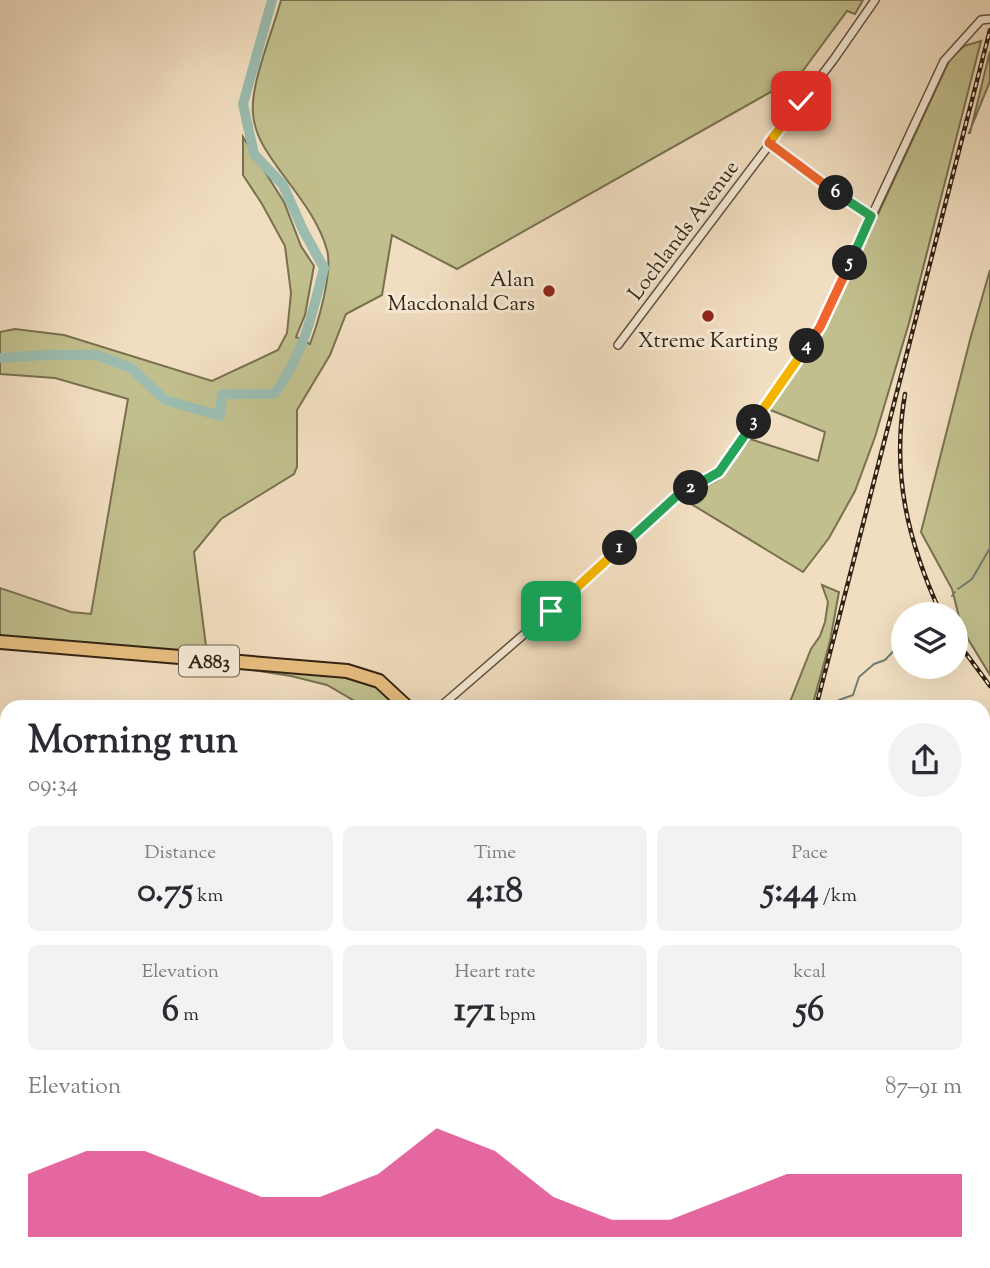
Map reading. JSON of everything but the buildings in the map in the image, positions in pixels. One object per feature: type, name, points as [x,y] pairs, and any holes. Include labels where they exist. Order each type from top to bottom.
[{"type":"main road","name":"A883","points":[[0,642],[346,671],[379,681],[399,700]]},
{"type":"street","name":"Lochlands Avenue","points":[[618,345],[834,59],[875,0]]},
{"type":"street","points":[[448,700],[551,611],[681,492],[719,472],[820,327],[944,61],[981,20],[990,19]]},
{"type":"street","points":[[769,143],[871,216]]},
{"type":"shaded area","points":[[281,0],[863,0],[855,14],[847,11],[799,76],[457,269],[392,235],[382,295],[346,314],[330,355],[297,410],[297,467],[294,474],[221,519],[194,552],[207,654],[0,637],[0,588],[71,612],[91,614],[128,399],[55,378],[0,374],[0,332],[15,329],[64,335],[212,381],[278,350],[287,333],[291,293],[285,246],[243,175],[243,137],[284,202],[301,246],[314,266],[305,315],[296,337],[310,344],[326,284],[327,250],[301,199],[263,145],[253,114],[258,73]]},
{"type":"shaded area","points":[[981,41],[909,323],[875,437],[855,491],[829,538],[803,572],[683,499],[718,480],[750,439],[818,461],[825,432],[768,409],[828,322],[950,59],[964,46]]},
{"type":"shaded area","points":[[990,51],[990,81],[972,127]]},
{"type":"shaded area","points":[[990,270],[990,675],[968,639],[968,602],[955,602],[952,589],[921,532]]},
{"type":"shaded area","points":[[822,585],[839,592],[830,641],[814,700],[791,700],[811,649],[820,636],[828,602]]},
{"type":"shaded area","points":[[227,666],[347,676],[379,686],[394,700],[353,700],[327,685],[291,676]]},
{"type":"waterway","points":[[0,358],[97,355],[131,368],[165,400],[220,416],[222,394],[274,394],[300,349],[324,268],[283,185],[254,154],[243,104],[272,0]]},
{"type":"waterway","points":[[958,589],[972,579],[990,548]]},
{"type":"waterway","points":[[952,596],[955,592]]},
{"type":"waterway","points":[[839,700],[853,695],[859,677],[891,654]]},
{"type":"railway","points":[[818,700],[990,30]]},
{"type":"railway","points":[[905,394],[900,452],[905,507],[919,560],[936,602]]},
{"type":"railway","points":[[968,656],[990,686]]},
{"type":"place","name":"Alan Macdonald Cars","points":[[549,291]]},
{"type":"place","name":"Xtreme Karting","points":[[708,316]]},
{"type":"route","points":[[551,611],[681,492],[719,472],[820,327],[871,216],[769,143],[801,101]]}]
